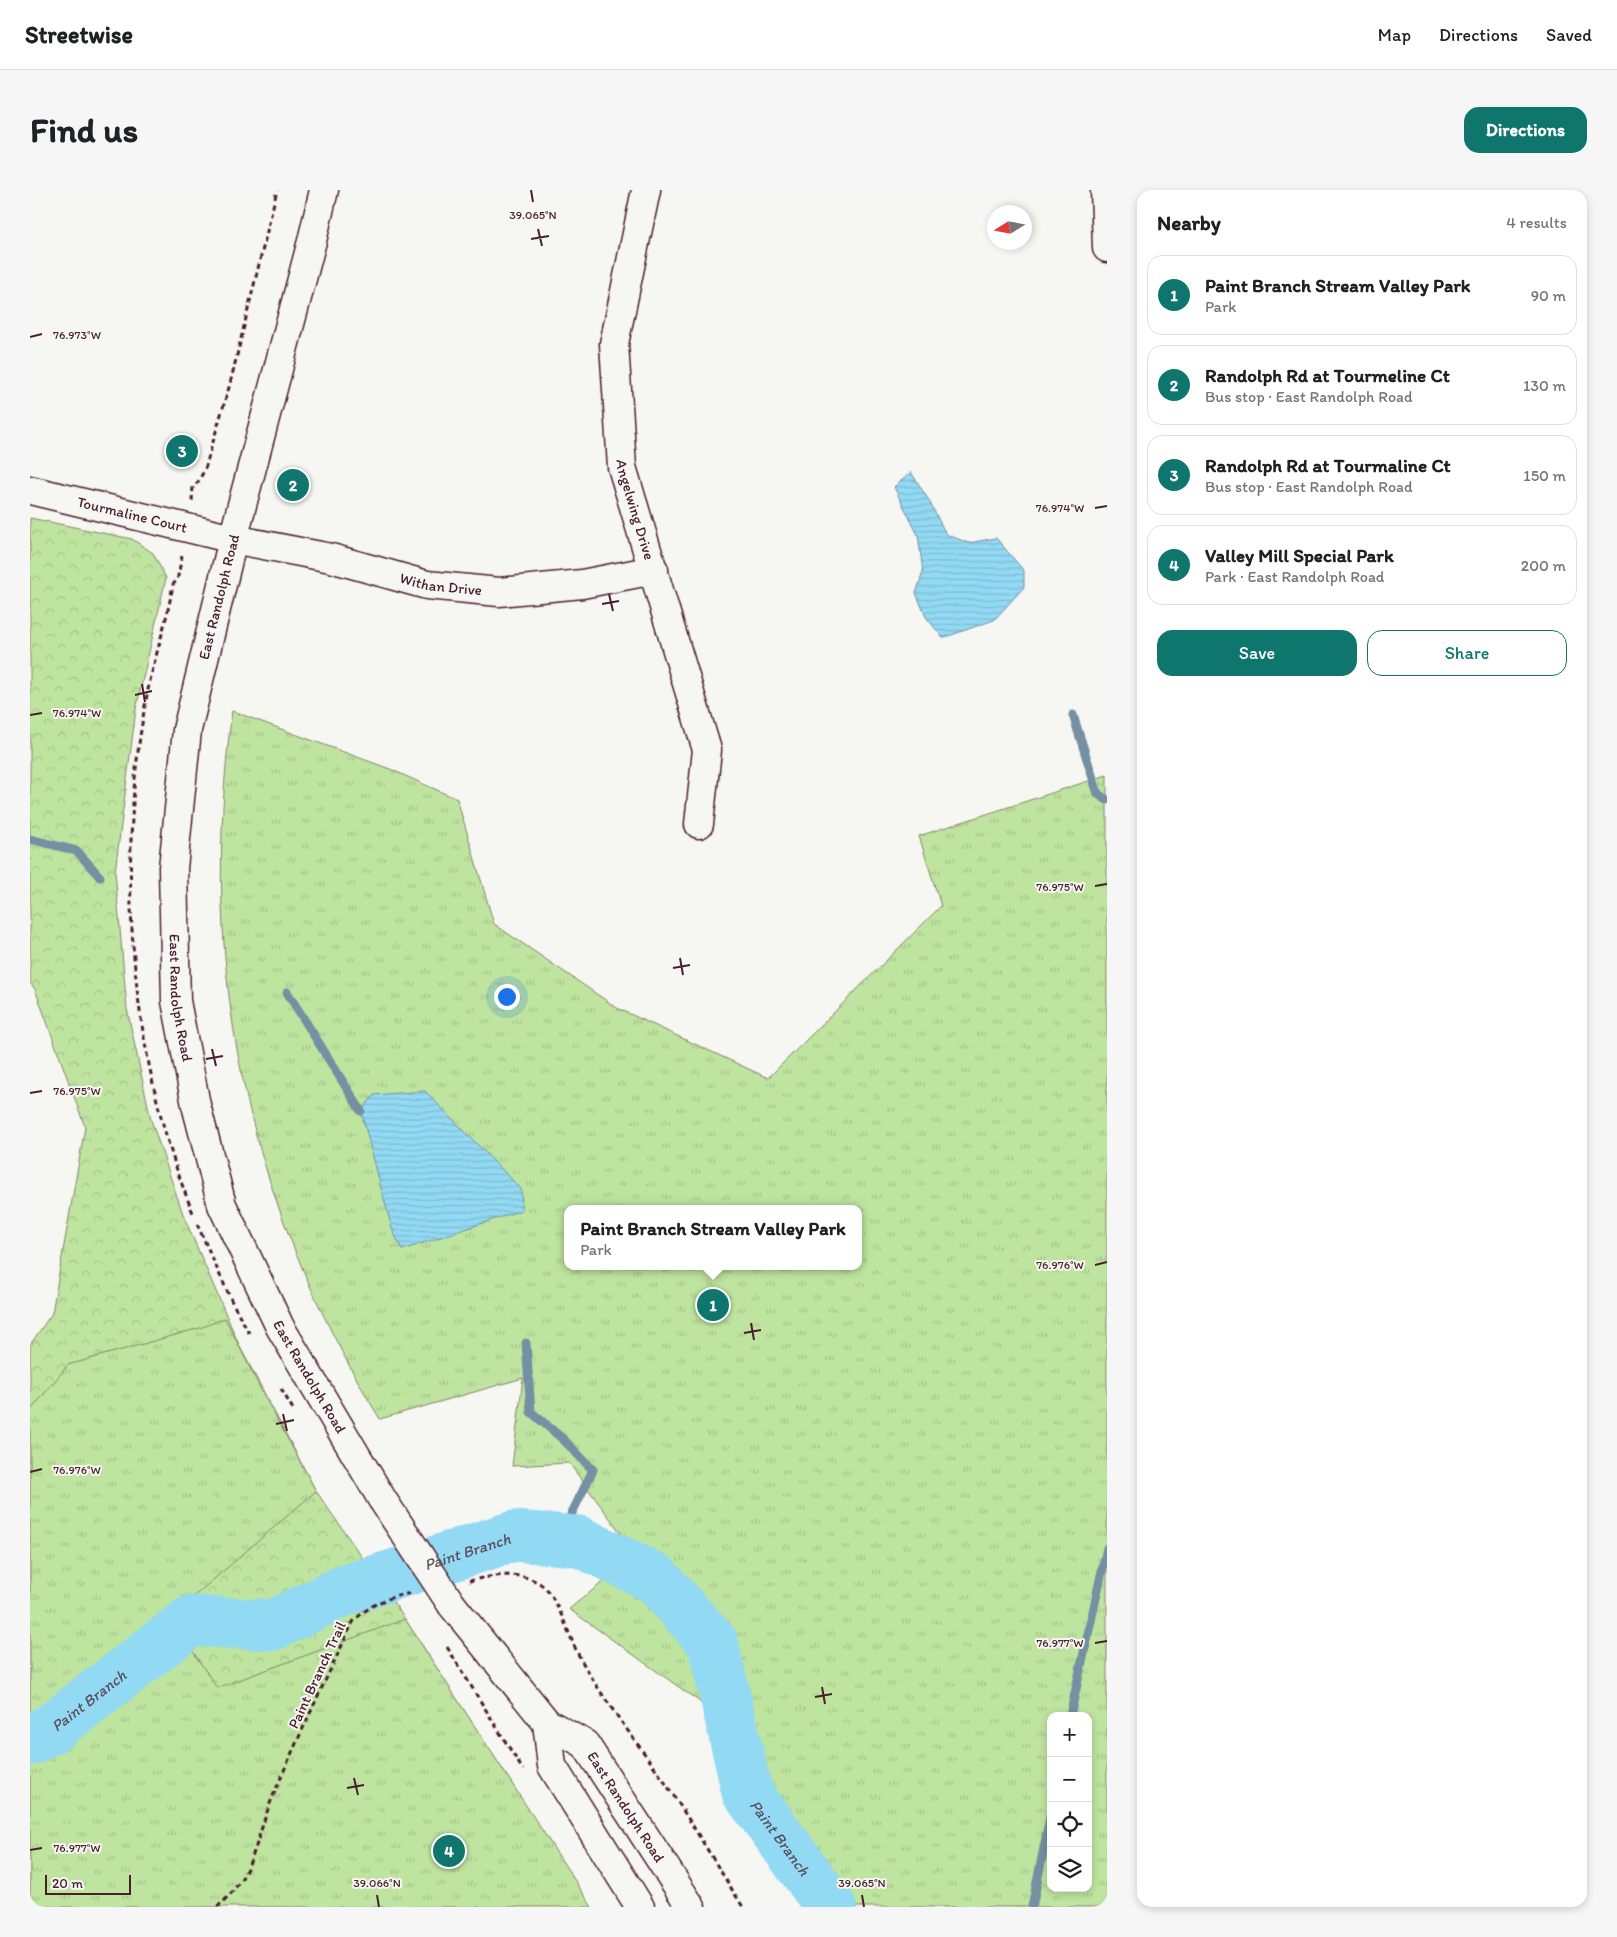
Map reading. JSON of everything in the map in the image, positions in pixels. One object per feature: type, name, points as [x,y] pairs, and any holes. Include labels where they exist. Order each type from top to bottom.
[{"type":"main road","name":"East Randolph Road","points":[[324,190],[233,539],[187,730],[173,868],[176,1001],[196,1105],[222,1206],[280,1326],[382,1499],[458,1594],[547,1723],[585,1744],[691,1907]]},
{"type":"main road","name":"Angelwing Drive","points":[[646,190],[614,344],[622,467],[707,750],[699,824]]},
{"type":"main road","points":[[1105,190],[1107,248]]},
{"type":"main road","name":"Tourmaline Court","points":[[30,490],[233,539]]},
{"type":"main road","name":"Withan Drive","points":[[233,539],[331,558],[427,585],[499,592],[582,584],[654,570]]},
{"type":"main road","points":[[547,1723],[552,1766],[640,1907]]},
{"type":"path","points":[[458,1594],[500,1574],[529,1578],[540,1583],[553,1596],[590,1675],[667,1786],[743,1907]]},
{"type":"path","name":"Paint Branch Trail","points":[[217,1907],[230,1894],[249,1868],[272,1798],[353,1622],[366,1608],[377,1603],[393,1597],[419,1592]]},
{"type":"path","points":[[445,1642],[526,1775]]},
{"type":"green space","points":[[30,518],[132,539],[153,553],[166,578],[136,709],[115,872],[127,1009],[151,1120],[184,1217],[240,1347],[316,1491],[405,1619],[519,1795],[30,1907],[30,1345],[52,1313],[85,1127],[35,989],[30,983]]},
{"type":"green space","points":[[232,711],[390,769],[457,799],[494,924],[617,1008],[768,1078],[941,906],[919,836],[1107,775],[1107,1907],[850,1907],[700,1702],[569,1609],[637,1555],[569,1463],[512,1466],[523,1378],[380,1419],[333,1335],[295,1251],[265,1165],[243,1079],[228,990],[222,899],[223,806]]},
{"type":"green space","points":[[225,1318],[260,1388],[316,1491],[170,1617],[217,1688],[405,1619],[592,1907],[30,1907],[30,1411],[68,1365],[200,1328]]},
{"type":"water","points":[[911,472],[928,499],[946,534],[968,543],[996,538],[1024,571],[1024,587],[994,620],[943,638],[926,617],[916,593],[923,572],[918,535],[894,487]]},
{"type":"water","points":[[425,1091],[521,1189],[522,1210],[402,1250],[392,1229],[361,1111],[374,1095]]},
{"type":"waterway","points":[[1073,715],[1098,794],[1107,800]]},
{"type":"waterway","points":[[30,839],[77,851],[100,877]]},
{"type":"waterway","points":[[287,992],[361,1111]]},
{"type":"waterway","points":[[526,1343],[531,1412],[564,1440],[593,1470],[569,1519],[552,1539]]},
{"type":"waterway","name":"Paint Branch","points":[[30,1740],[51,1729],[191,1621],[273,1625],[343,1591],[514,1536],[578,1541],[655,1578],[713,1643],[747,1792],[831,1907]]},
{"type":"waterway","points":[[1071,1712],[1107,1548]]},
{"type":"waterway","points":[[1032,1907],[1047,1833]]},
{"type":"place","name":"Randolph Rd at Tourmaline Ct","points":[[182,451]]},
{"type":"place","name":"Randolph Rd at Tourmeline Ct","points":[[293,485]]},
{"type":"place","name":"Paint Branch Stream Valley Park","points":[[713,1305]]},
{"type":"place","name":"Valley Mill Special Park","points":[[449,1851]]}]
